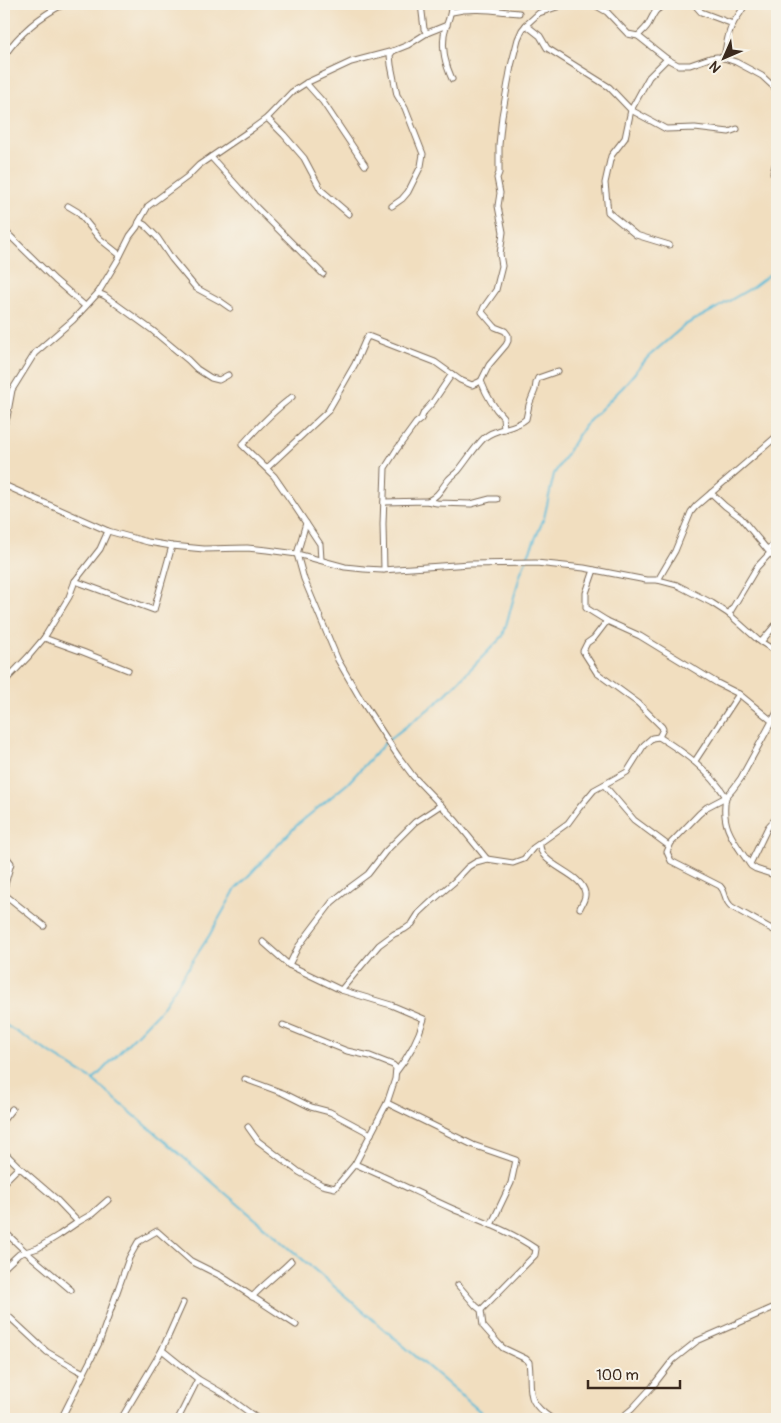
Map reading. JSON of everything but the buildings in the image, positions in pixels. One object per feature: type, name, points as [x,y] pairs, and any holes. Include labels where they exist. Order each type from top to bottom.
[{"type":"street","points":[[4,56],[12,44],[30,26],[64,4]]},
{"type":"street","points":[[422,4],[426,33]]},
{"type":"street","points":[[451,4],[452,12],[444,36],[447,68],[452,79]]},
{"type":"street","points":[[504,428],[503,417],[497,412],[485,393],[481,381],[488,365],[508,341],[508,335],[505,331],[495,327],[482,312],[496,290],[502,266],[500,254],[503,232],[498,206],[500,194],[497,178],[499,173],[499,145],[506,94],[511,66],[522,30],[539,13],[563,4]]},
{"type":"street","points":[[593,4],[607,12],[628,34],[638,36],[667,59],[678,65],[690,65],[710,58],[724,58],[736,62],[762,76],[777,90]]},
{"type":"street","points":[[638,36],[659,7],[667,4]]},
{"type":"street","points":[[694,4],[701,12],[733,24]]},
{"type":"street","points":[[724,58],[728,36],[733,24],[742,13],[745,4]]},
{"type":"street","points":[[452,12],[488,10],[519,13]]},
{"type":"street","points":[[4,424],[12,390],[35,352],[98,293],[148,206],[187,177],[199,165],[252,130],[292,92],[306,82],[351,62],[408,45],[426,33],[447,25]]},
{"type":"street","points":[[526,25],[540,36],[547,48],[609,87],[632,110],[666,129],[695,128],[729,132],[737,129]]},
{"type":"street","points":[[392,206],[408,192],[423,159],[415,132],[405,108],[397,95],[390,54],[393,51]]},
{"type":"street","points":[[667,59],[649,77],[632,110],[625,138],[611,156],[605,183],[608,212],[636,235],[669,245]]},
{"type":"street","points":[[306,82],[323,102],[365,166]]},
{"type":"street","points":[[266,118],[304,158],[321,190],[349,214]]},
{"type":"street","points":[[211,157],[251,202],[323,274]]},
{"type":"street","points":[[777,158],[773,173],[777,175]]},
{"type":"street","points":[[68,206],[78,212],[100,239],[120,255]]},
{"type":"street","points":[[139,222],[157,238],[172,260],[196,288],[220,300],[230,308]]},
{"type":"street","points":[[4,230],[55,280],[86,306]]},
{"type":"street","points":[[98,293],[152,330],[197,369],[211,378],[219,380],[228,375]]},
{"type":"street","points":[[266,468],[328,411],[355,364],[364,341],[368,336],[435,362],[460,380],[472,385],[481,381]]},
{"type":"street","points":[[428,501],[436,497],[485,437],[491,432],[517,426],[526,419],[538,378],[558,371]]},
{"type":"street","points":[[384,570],[385,468],[452,374]]},
{"type":"street","points":[[292,397],[273,412],[242,445],[266,468],[306,523],[320,544],[320,560]]},
{"type":"street","points":[[658,580],[675,551],[690,512],[776,440]]},
{"type":"street","points":[[4,486],[108,531],[148,542],[172,546],[204,549],[247,548],[297,554],[345,567],[384,570],[470,564],[536,563],[594,570],[646,580],[658,580],[698,596],[729,614],[761,642],[777,652]]},
{"type":"street","points":[[711,493],[741,518],[777,559]]},
{"type":"street","points":[[384,502],[428,501],[471,504],[490,498],[497,499]]},
{"type":"street","points":[[306,523],[297,554],[304,579],[338,660],[398,756],[413,776],[441,805],[487,859]]},
{"type":"street","points":[[4,682],[44,638],[69,597],[75,581],[100,549],[108,531]]},
{"type":"street","points":[[729,614],[757,568],[777,543]]},
{"type":"street","points":[[75,581],[154,610],[172,546]]},
{"type":"street","points":[[594,570],[586,593],[586,608],[607,621],[640,636],[717,683],[739,694],[772,721]]},
{"type":"street","points":[[607,621],[594,638],[587,643],[583,651],[597,673],[638,702],[662,727],[663,729],[659,737]]},
{"type":"street","points":[[761,642],[777,623]]},
{"type":"street","points":[[44,638],[128,670]]},
{"type":"street","points":[[694,761],[739,694]]},
{"type":"street","points":[[777,712],[741,778],[726,798],[724,807],[727,830],[750,864],[756,869],[777,876]]},
{"type":"street","points":[[341,990],[379,945],[412,924],[419,913],[468,867],[476,862],[487,859],[513,863],[519,862],[533,848],[568,823],[590,793],[627,772],[644,745],[652,738],[659,737],[694,761],[726,798]]},
{"type":"street","points":[[604,785],[634,820],[669,846]]},
{"type":"street","points":[[726,798],[703,810],[669,846],[667,852],[671,862],[720,886],[726,901],[732,907],[777,932]]},
{"type":"street","points":[[289,965],[298,947],[332,902],[368,874],[385,852],[415,822],[441,805]]},
{"type":"street","points":[[750,864],[768,827],[777,819]]},
{"type":"street","points":[[540,843],[540,848],[547,858],[576,880],[582,887],[585,898],[580,908]]},
{"type":"street","points":[[4,854],[11,862],[4,888]]},
{"type":"street","points":[[4,894],[44,926]]},
{"type":"street","points":[[248,1127],[258,1141],[299,1172],[322,1185],[335,1188],[355,1164],[371,1134],[387,1102],[396,1073],[406,1060],[419,1036],[424,1019],[341,990],[289,965],[263,942]]},
{"type":"street","points":[[283,1026],[347,1051],[370,1056],[394,1065],[396,1073]]},
{"type":"street","points":[[245,1079],[283,1093],[310,1107],[330,1112],[371,1134]]},
{"type":"street","points":[[387,1102],[474,1144],[516,1160],[511,1183],[492,1225]]},
{"type":"street","points":[[4,1119],[12,1108]]},
{"type":"street","points":[[4,1152],[55,1198],[78,1222]]},
{"type":"street","points":[[355,1164],[492,1225],[523,1240],[536,1249],[535,1255],[481,1310]]},
{"type":"street","points":[[4,1182],[19,1167]]},
{"type":"street","points":[[4,1268],[20,1254],[38,1248],[92,1214],[108,1200]]},
{"type":"street","points":[[4,1231],[71,1290]]},
{"type":"street","points":[[61,1419],[98,1343],[129,1258],[138,1242],[157,1231],[192,1261],[221,1276],[296,1325]]},
{"type":"street","points":[[252,1297],[277,1276],[290,1261]]},
{"type":"street","points":[[458,1285],[481,1310],[483,1326],[498,1343],[503,1348],[529,1362],[531,1398],[538,1409],[552,1419]]},
{"type":"street","points":[[121,1419],[162,1350],[183,1303]]},
{"type":"street","points":[[620,1419],[652,1387],[673,1360],[697,1341],[777,1306]]},
{"type":"street","points":[[4,1312],[47,1352],[84,1373]]},
{"type":"street","points":[[162,1350],[198,1379],[224,1394],[258,1419]]},
{"type":"street","points":[[178,1419],[198,1379]]},
{"type":"waterway","points":[[93,1080],[162,1008],[209,936],[235,890],[297,825],[347,784],[386,742],[439,701],[503,636],[521,572],[544,518],[554,474],[584,426],[623,387],[648,357],[685,325],[753,287],[777,269]]},
{"type":"waterway","points":[[4,1024],[93,1080],[489,1419]]}]
